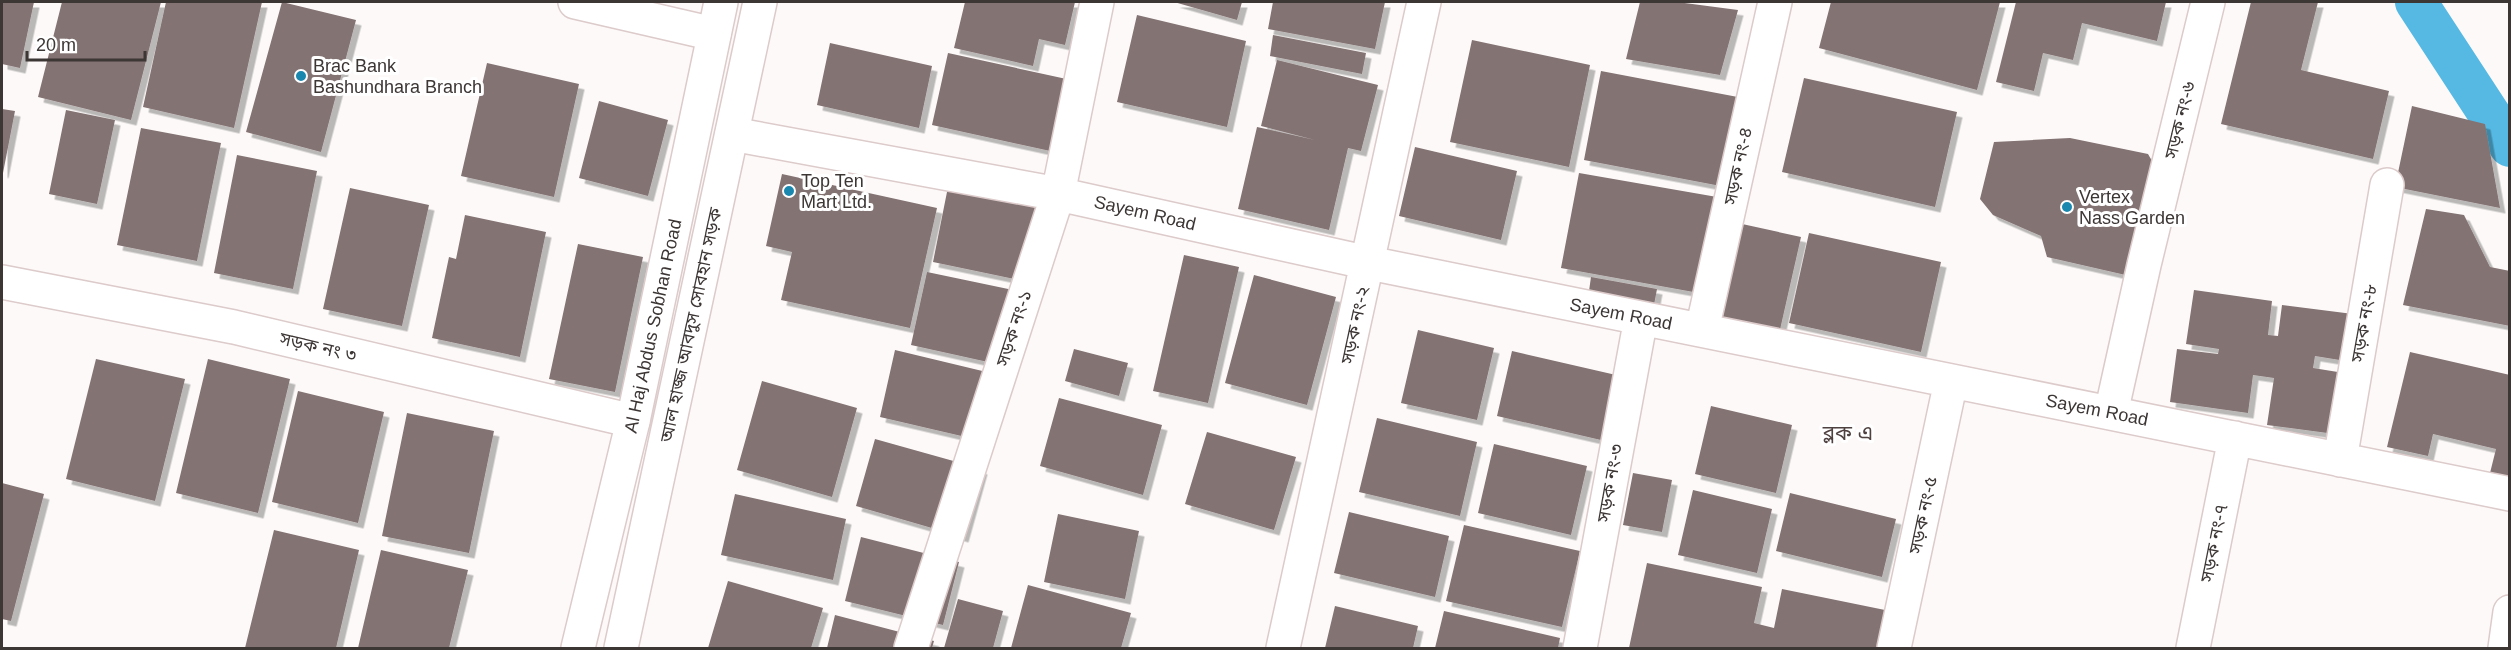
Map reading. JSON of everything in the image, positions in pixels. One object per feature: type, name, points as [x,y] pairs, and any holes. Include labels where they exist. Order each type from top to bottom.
[{"type":"street","points":[[576,2],[714,34]]},
{"type":"street","name":"Al Haj Abdus Sobhan Road","points":[[578,648],[633,421],[721,2]]},
{"type":"street","name":"আল হাজ্জ আবদুস সোবহান সড়ক","points":[[621,648],[760,2]]},
{"type":"street","name":"সড়ক নং-১","points":[[911,648],[1058,194],[1097,2]]},
{"type":"street","name":"সড়ক নং-২","points":[[1283,648],[1369,263],[1424,2]]},
{"type":"street","name":"সড়ক নং-৪","points":[[1702,330],[1775,2]]},
{"type":"street","name":"সড়ক নং-৬","points":[[2111,413],[2144,265],[2208,2]]},
{"type":"street","name":"Sayem Road","points":[[732,134],[1058,194],[1369,263],[2510,494]]},
{"type":"street","name":"সড়ক নং-৮","points":[[2340,460],[2387,185]]},
{"type":"street","name":"সড়ক নং ৩","points":[[2,282],[234,327],[633,421]]},
{"type":"street","name":"সড়ক নং-৩","points":[[1580,648],[1641,318]]},
{"type":"street","name":"সড়ক নং-৫","points":[[1894,648],[1951,381]]},
{"type":"street","name":"সড়ক নং-৭","points":[[2193,648],[2235,438]]},
{"type":"street","points":[[2505,648],[2510,612]]},
{"type":"building","points":[[2,2],[34,2],[20,68],[2,64]]},
{"type":"building","points":[[62,2],[161,2],[131,120],[38,97]]},
{"type":"building","points":[[166,2],[262,2],[234,128],[143,107]]},
{"type":"building","name":"Brac Bank Bashundhara Branch","points":[[282,2],[356,20],[321,152],[246,132]]},
{"type":"building","points":[[965,2],[1075,2],[1065,45],[1039,39],[1033,66],[954,48]]},
{"type":"building","points":[[1174,2],[1242,2],[1237,20]]},
{"type":"building","points":[[1273,2],[1385,2],[1375,49],[1268,29]]},
{"type":"building","points":[[1640,2],[1677,2],[1738,10],[1720,75],[1626,59]]},
{"type":"building","points":[[1831,2],[2000,2],[1977,90],[1819,48]]},
{"type":"building","points":[[2016,2],[2166,2],[2157,41],[2082,23],[2073,60],[2043,53],[2034,91],[1996,82]]},
{"type":"building","points":[[2251,2],[2318,2],[2301,70],[2389,91],[2373,159],[2221,124]]},
{"type":"building","points":[[1137,15],[1246,41],[1227,127],[1117,102]]},
{"type":"building","points":[[1273,35],[1366,53],[1362,74],[1270,56]]},
{"type":"building","points":[[1472,40],[1590,65],[1569,167],[1450,142]]},
{"type":"building","points":[[830,43],[932,66],[919,128],[817,105]]},
{"type":"building","points":[[948,53],[1071,80],[1055,152],[932,125]]},
{"type":"building","points":[[1277,60],[1378,85],[1361,151],[1348,148],[1329,230],[1238,209],[1257,127],[1315,140],[1261,126]]},
{"type":"building","points":[[487,63],[579,84],[554,197],[461,176]]},
{"type":"building","points":[[1601,71],[1743,98],[1726,187],[1584,160]]},
{"type":"building","points":[[1804,78],[1957,112],[1935,207],[1782,172]]},
{"type":"building","points":[[599,101],[668,120],[648,196],[579,178]]},
{"type":"building","points":[[2412,106],[2485,124],[2500,208],[2395,187]]},
{"type":"building","points":[[2,109],[15,111],[3,173],[2,172]]},
{"type":"building","points":[[66,110],[115,120],[97,204],[49,194]]},
{"type":"building","points":[[141,128],[221,143],[197,261],[117,245]]},
{"type":"building","name":"Vertex Nass Garden","points":[[2070,138],[2148,154],[2156,168],[2130,276],[2047,257],[2041,236],[1993,215],[1980,199],[1994,142]]},
{"type":"building","points":[[1415,147],[1517,171],[1501,240],[1399,216]]},
{"type":"building","points":[[237,155],[317,171],[293,289],[214,273]]},
{"type":"building","points":[[1579,173],[1717,197],[1699,293],[1561,268]]},
{"type":"building","points":[[782,174],[937,208],[910,328],[781,300],[792,252],[766,246]]},
{"type":"building","points":[[948,187],[1040,207],[1024,281],[933,262]]},
{"type":"building","points":[[350,188],[429,205],[402,326],[323,309]]},
{"type":"building","points":[[2426,209],[2464,215],[2490,267],[2510,271],[2510,326],[2403,305]]},
{"type":"building","points":[[465,215],[546,232],[520,357],[432,338],[449,257],[456,259]]},
{"type":"building","points":[[1733,222],[1801,237],[1779,334],[1712,319]]},
{"type":"building","points":[[1809,233],[1941,262],[1921,352],[1789,323]]},
{"type":"building","points":[[578,244],[643,257],[615,392],[549,379]]},
{"type":"building","points":[[1184,255],[1239,267],[1208,403],[1153,391]]},
{"type":"building","points":[[927,272],[1013,290],[997,364],[911,345]]},
{"type":"building","points":[[1254,275],[1336,297],[1307,405],[1225,383]]},
{"type":"building","points":[[1591,277],[1657,289],[1653,310],[1588,298]]},
{"type":"building","points":[[2194,290],[2272,301],[2268,335],[2278,336],[2282,305],[2353,314],[2346,361],[2315,356],[2313,368],[2344,373],[2335,434],[2267,425],[2274,378],[2253,375],[2248,413],[2170,402],[2177,349],[2218,354],[2219,349],[2186,344]]},
{"type":"building","points":[[1418,330],[1494,348],[1477,420],[1401,403]]},
{"type":"building","points":[[1074,349],[1128,363],[1119,396],[1065,381]]},
{"type":"building","points":[[895,350],[999,375],[983,441],[880,417]]},
{"type":"building","points":[[1512,351],[1616,375],[1601,440],[1497,416]]},
{"type":"building","points":[[2410,352],[2510,375],[2510,482],[2489,477],[2496,449],[2433,434],[2428,456],[2387,447]]},
{"type":"building","points":[[96,359],[185,379],[155,501],[66,479]]},
{"type":"building","points":[[208,359],[290,379],[258,513],[176,493]]},
{"type":"building","points":[[762,381],[857,408],[832,497],[737,470]]},
{"type":"building","points":[[298,391],[384,412],[358,523],[272,502]]},
{"type":"building","points":[[1059,398],[1162,425],[1143,495],[1040,466]]},
{"type":"building","points":[[1711,406],[1792,425],[1776,493],[1695,474]]},
{"type":"building","points":[[407,413],[494,431],[469,553],[382,536]]},
{"type":"building","points":[[1377,418],[1477,442],[1460,516],[1359,492]]},
{"type":"building","points":[[1207,432],[1296,457],[1274,530],[1185,504]]},
{"type":"building","points":[[875,439],[982,469],[963,537],[856,506]]},
{"type":"building","points":[[1494,444],[1587,466],[1571,535],[1478,513]]},
{"type":"building","points":[[1633,473],[1672,480],[1662,532],[1623,525]]},
{"type":"building","points":[[2,483],[44,494],[11,621],[2,619]]},
{"type":"building","points":[[1693,490],[1772,509],[1757,573],[1678,555]]},
{"type":"building","points":[[1790,493],[1896,519],[1882,577],[1776,551]]},
{"type":"building","points":[[735,494],[846,519],[833,580],[721,555]]},
{"type":"building","points":[[1349,512],[1449,536],[1435,597],[1334,573]]},
{"type":"building","points":[[1058,514],[1139,531],[1125,599],[1044,582]]},
{"type":"building","points":[[1464,525],[1580,551],[1562,627],[1446,601]]},
{"type":"building","points":[[274,530],[359,550],[336,648],[245,648]]},
{"type":"building","points":[[861,537],[959,562],[943,625],[845,601]]},
{"type":"building","points":[[381,550],[468,570],[449,648],[358,648]]},
{"type":"building","points":[[1647,563],[1762,587],[1754,623],[1774,628],[1782,589],[1885,610],[1877,648],[1629,648]]},
{"type":"building","points":[[728,581],[823,608],[811,648],[708,648]]},
{"type":"building","points":[[1028,585],[1131,613],[1121,648],[1011,648]]},
{"type":"building","points":[[958,599],[1003,611],[993,648],[944,648]]},
{"type":"building","points":[[1335,606],[1418,626],[1413,648],[1325,648]]},
{"type":"building","points":[[1444,611],[1560,638],[1558,648],[1435,648]]},
{"type":"building","points":[[835,615],[934,641],[932,648],[827,648]]},
{"type":"waterway","points":[[2416,2],[2510,146]]},
{"type":"place","name":"Brac Bank Bashundhara Branch","points":[[301,76]]},
{"type":"place","name":"Top Ten Mart Ltd.","points":[[789,191]]},
{"type":"place","name":"Vertex Nass Garden","points":[[2067,207]]},
{"type":"district","name":"ব্লক এ","points":[[1848,432]]}]
